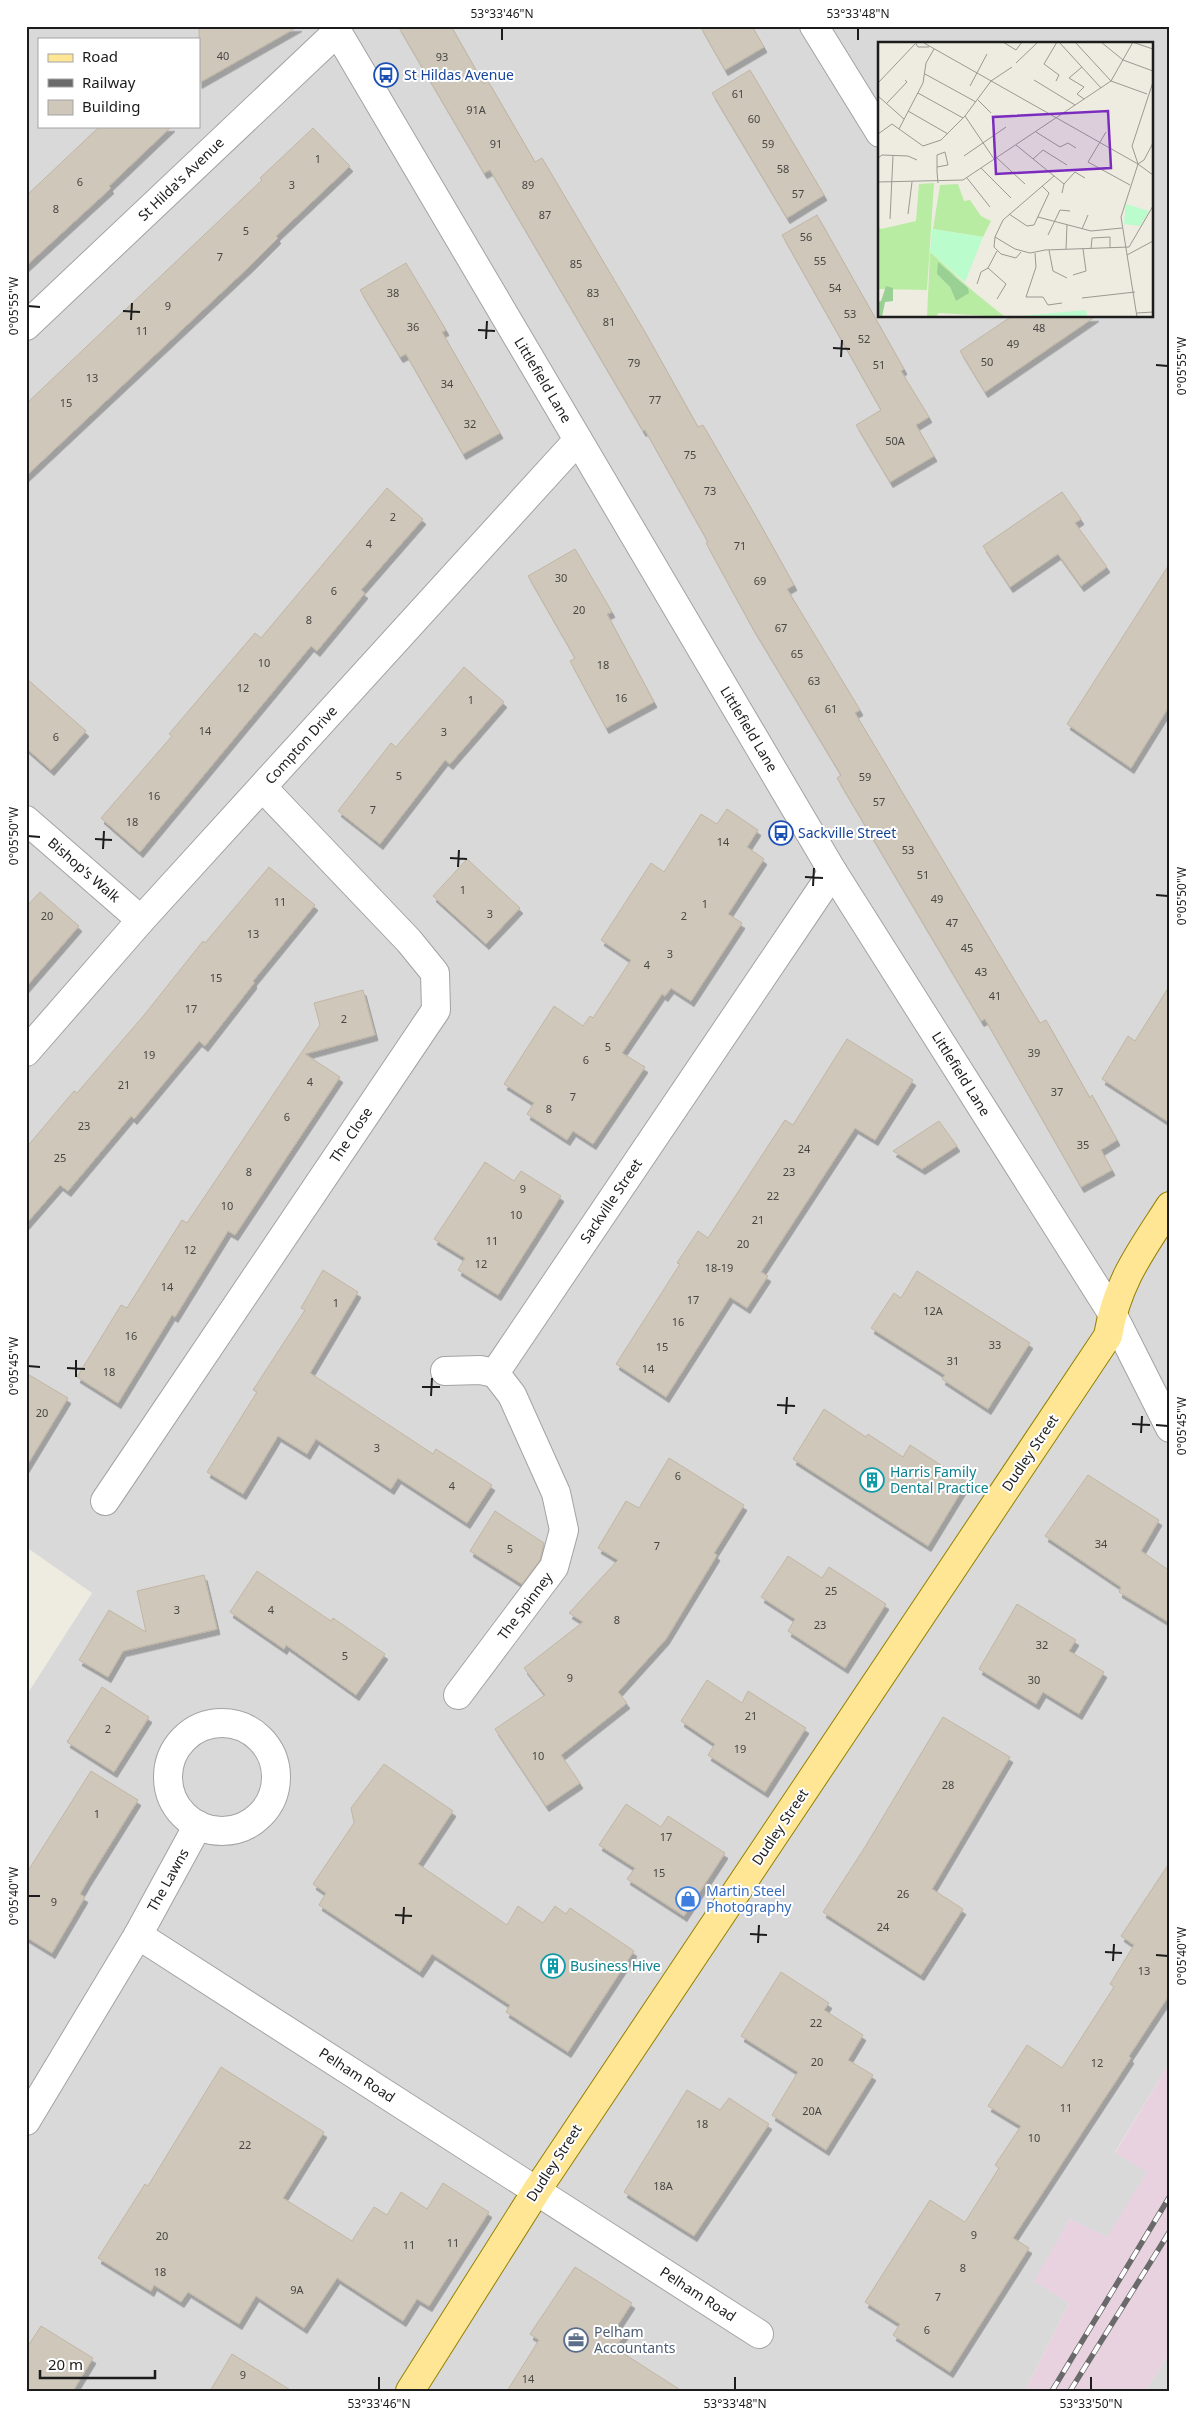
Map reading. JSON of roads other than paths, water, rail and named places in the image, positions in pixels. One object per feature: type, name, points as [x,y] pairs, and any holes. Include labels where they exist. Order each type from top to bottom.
[{"type":"main road","name":"Dudley Street","points":[[410,2391],[536,2190],[1108,1336],[1112,1313],[1124,1279],[1170,1206]]},
{"type":"street","points":[[814,26],[878,130]]},
{"type":"street","name":"St Hilda's Avenue","points":[[26,326],[335,29]]},
{"type":"street","name":"Littlefield Lane","points":[[335,29],[833,872],[1112,1313],[1170,1428]]},
{"type":"street","name":"Compton Drive","points":[[26,1052],[141,920],[578,440]]},
{"type":"street","name":"The Close","points":[[105,1501],[436,1010],[435,973],[409,941],[263,788]]},
{"type":"street","name":"Bishop's Walk","points":[[26,820],[141,920]]},
{"type":"street","name":"Sackville Street","points":[[501,1364],[833,872]]},
{"type":"street","points":[[445,1371],[480,1370],[501,1364]]},
{"type":"street","name":"The Spinney","points":[[458,1695],[554,1567],[564,1530],[556,1493],[512,1395],[501,1364]]},
{"type":"street","name":"The Lawns","points":[[138,1935],[198,1825]]},
{"type":"street","points":[[26,2122],[138,1935]]},
{"type":"street","name":"Pelham Road","points":[[138,1935],[759,2334]]},
{"type":"railway","points":[[1052,2391],[1170,2196]]},
{"type":"railway","points":[[1070,2391],[1170,2231]]},
{"type":"place","name":"St Hildas Avenue","points":[[386,75]]},
{"type":"place","name":"Sackville Street","points":[[781,833]]},
{"type":"place","name":"Harris Family Dental Practice","points":[[872,1480]]},
{"type":"place","name":"Martin Steel Photography","points":[[688,1899]]},
{"type":"place","name":"Business Hive","points":[[553,1966]]},
{"type":"place","name":"Pelham Accountants","points":[[576,2340]]}]
